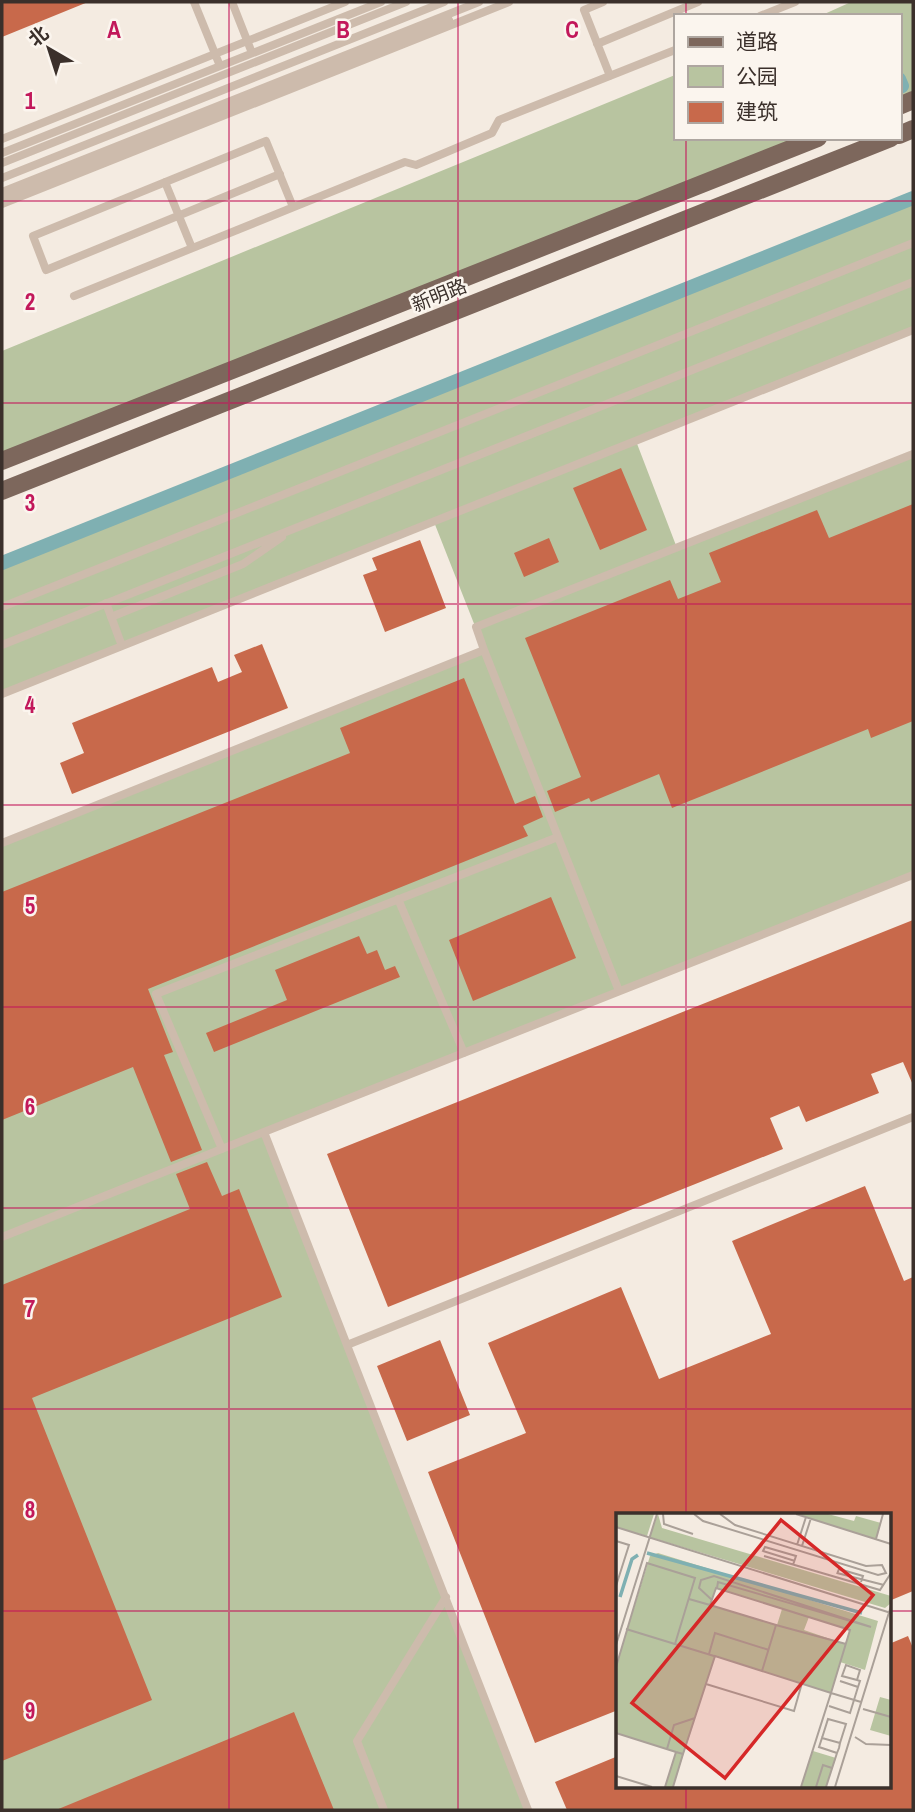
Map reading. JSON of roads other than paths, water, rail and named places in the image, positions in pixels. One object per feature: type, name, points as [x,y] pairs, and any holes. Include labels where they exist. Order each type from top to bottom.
[{"type":"main road","name":"新明路","points":[[2,461],[813,140]]},
{"type":"main road","name":"新明路","points":[[2,491],[886,140]]},
{"type":"lane","points":[[194,2],[220,66]]},
{"type":"lane","points":[[232,2],[252,53]]},
{"type":"lane","points":[[2,139],[345,2]]},
{"type":"lane","points":[[2,153],[382,2]]},
{"type":"lane","points":[[2,163],[406,2]]},
{"type":"lane","points":[[2,178],[444,2]]},
{"type":"lane","points":[[2,192],[479,2]]},
{"type":"lane","points":[[2,198],[494,2]]},
{"type":"lane","points":[[2,204],[509,2]]},
{"type":"lane","points":[[603,2],[583,10],[610,76]]},
{"type":"lane","points":[[597,44],[686,4],[698,2]]},
{"type":"lane","points":[[764,14],[791,2]]},
{"type":"lane","points":[[74,296],[405,162],[416,165],[492,132],[499,120],[674,50]]},
{"type":"lane","points":[[280,174],[46,270],[33,236],[266,141],[280,174],[293,207]]},
{"type":"lane","points":[[164,182],[192,248]]},
{"type":"lane","points":[[2,607],[913,243]]},
{"type":"lane","points":[[2,645],[913,282]]},
{"type":"lane","points":[[2,694],[913,330]]},
{"type":"lane","points":[[619,991],[476,627],[913,454]]},
{"type":"lane","points":[[111,617],[243,564],[292,529]]},
{"type":"lane","points":[[106,603],[122,646]]},
{"type":"lane","points":[[2,843],[484,650]]},
{"type":"lane","points":[[222,1149],[156,994],[558,837]]},
{"type":"lane","points":[[2,1237],[913,875]]},
{"type":"lane","points":[[398,899],[464,1053]]},
{"type":"lane","points":[[347,1345],[913,1117]]},
{"type":"lane","points":[[264,1132],[528,1810]]},
{"type":"lane","points":[[384,1810],[357,1741],[446,1597]]},
{"type":"waterway","points":[[2,563],[913,198]]}]
